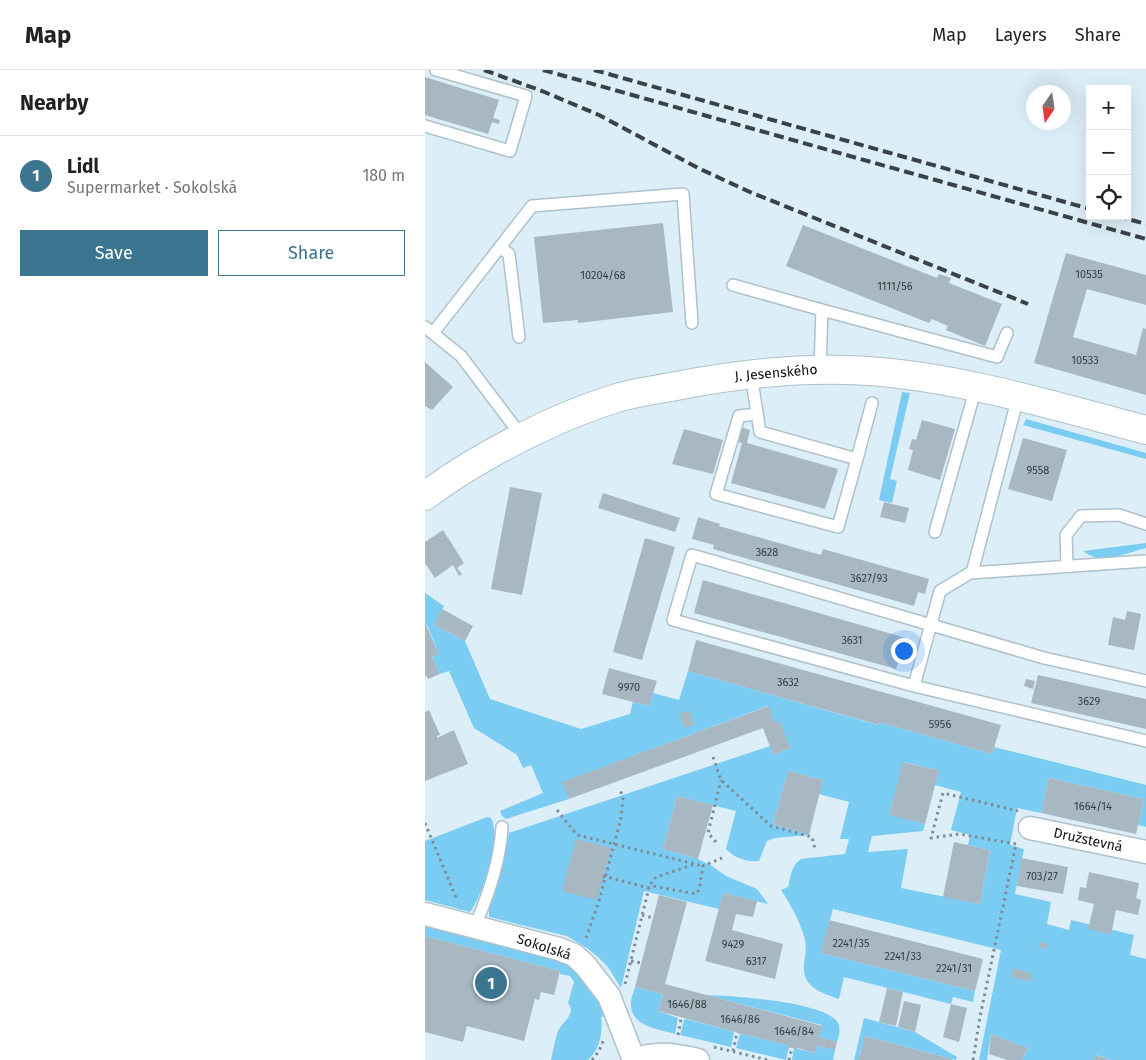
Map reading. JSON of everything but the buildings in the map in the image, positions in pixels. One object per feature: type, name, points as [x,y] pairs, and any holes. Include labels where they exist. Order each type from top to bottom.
[{"type":"street","name":"J. Jesenského","points":[[425,496],[471,466],[573,414],[619,397],[704,380],[751,374],[820,369],[892,373],[976,387],[1146,430]]},
{"type":"street","name":"Družstevná","points":[[1029,828],[1146,852]]},
{"type":"street","name":"Sokolská","points":[[425,914],[559,949],[574,955],[598,980],[609,996],[634,1060],[641,1057],[664,1054],[698,1060]]},
{"type":"lane","points":[[425,126],[510,151],[526,96],[436,70]]},
{"type":"lane","points":[[523,438],[461,356],[429,330],[500,247],[532,206],[683,194],[692,323]]},
{"type":"lane","points":[[500,247],[509,254],[519,337]]},
{"type":"lane","points":[[733,285],[997,357],[1007,333]]},
{"type":"lane","points":[[820,369],[822,310]]},
{"type":"lane","points":[[751,374],[760,432],[857,459]]},
{"type":"lane","points":[[935,532],[976,387]]},
{"type":"lane","points":[[972,573],[1018,398]]},
{"type":"lane","points":[[757,414],[739,416],[716,494],[838,527],[872,403]]},
{"type":"lane","points":[[1067,566],[1066,535],[1081,516],[1119,516],[1146,524]]},
{"type":"lane","points":[[1146,681],[1044,658],[691,555],[673,620],[914,686],[1146,741]]},
{"type":"lane","points":[[914,686],[940,591],[972,573],[1146,561]]},
{"type":"lane","points":[[475,926],[485,904],[495,870],[501,843],[502,827]]},
{"type":"path","points":[[713,756],[721,780],[771,826],[812,837],[815,849]]},
{"type":"path","points":[[716,842],[707,833],[721,780]]},
{"type":"path","points":[[585,941],[595,916],[614,845],[623,804],[620,789]]},
{"type":"path","points":[[557,810],[577,835],[703,866],[722,858]]},
{"type":"path","points":[[425,823],[453,890]]},
{"type":"path","points":[[931,838],[959,834],[1016,844],[980,1017],[973,1060]]},
{"type":"path","points":[[627,979],[649,888],[653,879],[695,864]]},
{"type":"path","points":[[605,876],[649,888],[653,886],[696,894],[699,890],[703,866]]},
{"type":"path","points":[[642,915],[653,918]]},
{"type":"path","points":[[631,961],[641,963]]},
{"type":"path","points":[[677,1038],[681,1019]]},
{"type":"path","points":[[733,1051],[737,1033]]},
{"type":"path","points":[[592,1060],[599,1050],[605,1034]]},
{"type":"path","points":[[789,1060],[792,1048]]},
{"type":"shaded area","points":[[902,392],[910,393],[890,479],[897,481],[892,503],[879,500]]},
{"type":"shaded area","points":[[1026,419],[1146,453],[1146,459],[1023,425]]},
{"type":"shaded area","points":[[1146,543],[1146,548],[1114,557],[1098,558],[1083,551]]},
{"type":"shaded area","points":[[425,593],[444,606],[434,625],[465,641],[490,699],[581,729],[630,714],[633,702],[649,706],[653,693],[679,700],[688,671],[878,725],[879,722],[992,754],[994,747],[1146,785],[1146,827],[1138,825],[1144,799],[1049,778],[1041,813],[1017,808],[1010,845],[1024,849],[1015,894],[1051,902],[1047,924],[1069,930],[1071,920],[1134,935],[1130,955],[1146,959],[1146,1060],[1111,1060],[1097,1055],[1094,1060],[1022,1060],[1028,1048],[991,1034],[987,1060],[979,1060],[1001,950],[833,909],[821,953],[975,991],[973,1002],[953,997],[951,1004],[844,977],[839,999],[814,988],[809,983],[804,972],[806,946],[803,934],[795,914],[781,890],[788,887],[793,868],[801,859],[845,854],[849,839],[840,839],[849,802],[819,794],[823,780],[788,771],[773,824],[809,835],[775,838],[767,841],[759,861],[741,859],[726,849],[736,811],[677,796],[663,849],[698,859],[726,876],[757,889],[768,904],[723,893],[719,909],[644,891],[621,988],[608,967],[599,958],[567,936],[489,917],[489,909],[502,868],[509,833],[770,746],[773,755],[790,748],[783,732],[775,723],[768,706],[563,782],[569,799],[506,819],[500,811],[543,793],[531,765],[523,768],[517,755],[474,728],[449,671],[440,674],[432,657],[439,654],[427,625],[425,625]],"holes":[[[904,762],[939,770],[935,785],[961,792],[951,830],[970,835],[968,845],[990,850],[980,904],[901,888],[908,849],[868,852],[872,836],[923,831],[925,824],[889,814]]]},
{"type":"shaded area","points":[[487,817],[491,818],[494,827],[493,851],[485,880],[470,912],[425,900],[425,841]]},
{"type":"shaded area","points":[[425,923],[564,961],[572,966],[589,985],[607,1016],[601,1017],[602,1029],[600,1040],[592,1056],[588,1060],[551,1060],[558,1031],[571,1011],[568,1003],[574,982],[570,976],[560,974],[560,971],[425,936]]},
{"type":"shaded area","points":[[635,987],[663,994],[658,1011],[678,1018],[675,1034],[646,1025],[635,1016],[632,1010],[631,998]]},
{"type":"shaded area","points":[[706,995],[777,1001],[816,1009],[830,1016],[838,1023],[840,1030],[837,1042],[819,1037],[822,1025]]},
{"type":"shaded area","points":[[864,1018],[915,1032],[957,1057],[956,1060],[865,1036],[858,1060],[854,1060]]},
{"type":"shaded area","points":[[684,1020],[732,1031],[734,1033],[731,1047],[680,1035]]},
{"type":"shaded area","points":[[740,1034],[787,1045],[789,1047],[786,1060],[736,1048]]},
{"type":"shaded area","points":[[817,1046],[835,1050],[833,1060],[792,1060],[794,1048],[815,1053]]},
{"type":"railway","points":[[484,70],[542,91],[599,115],[698,168],[750,192],[1028,304]]},
{"type":"railway","points":[[543,70],[1146,239]]},
{"type":"railway","points":[[594,70],[1086,208]]},
{"type":"railway","points":[[1131,220],[1146,224]]},
{"type":"place","name":"Lidl","points":[[491,983]]}]
